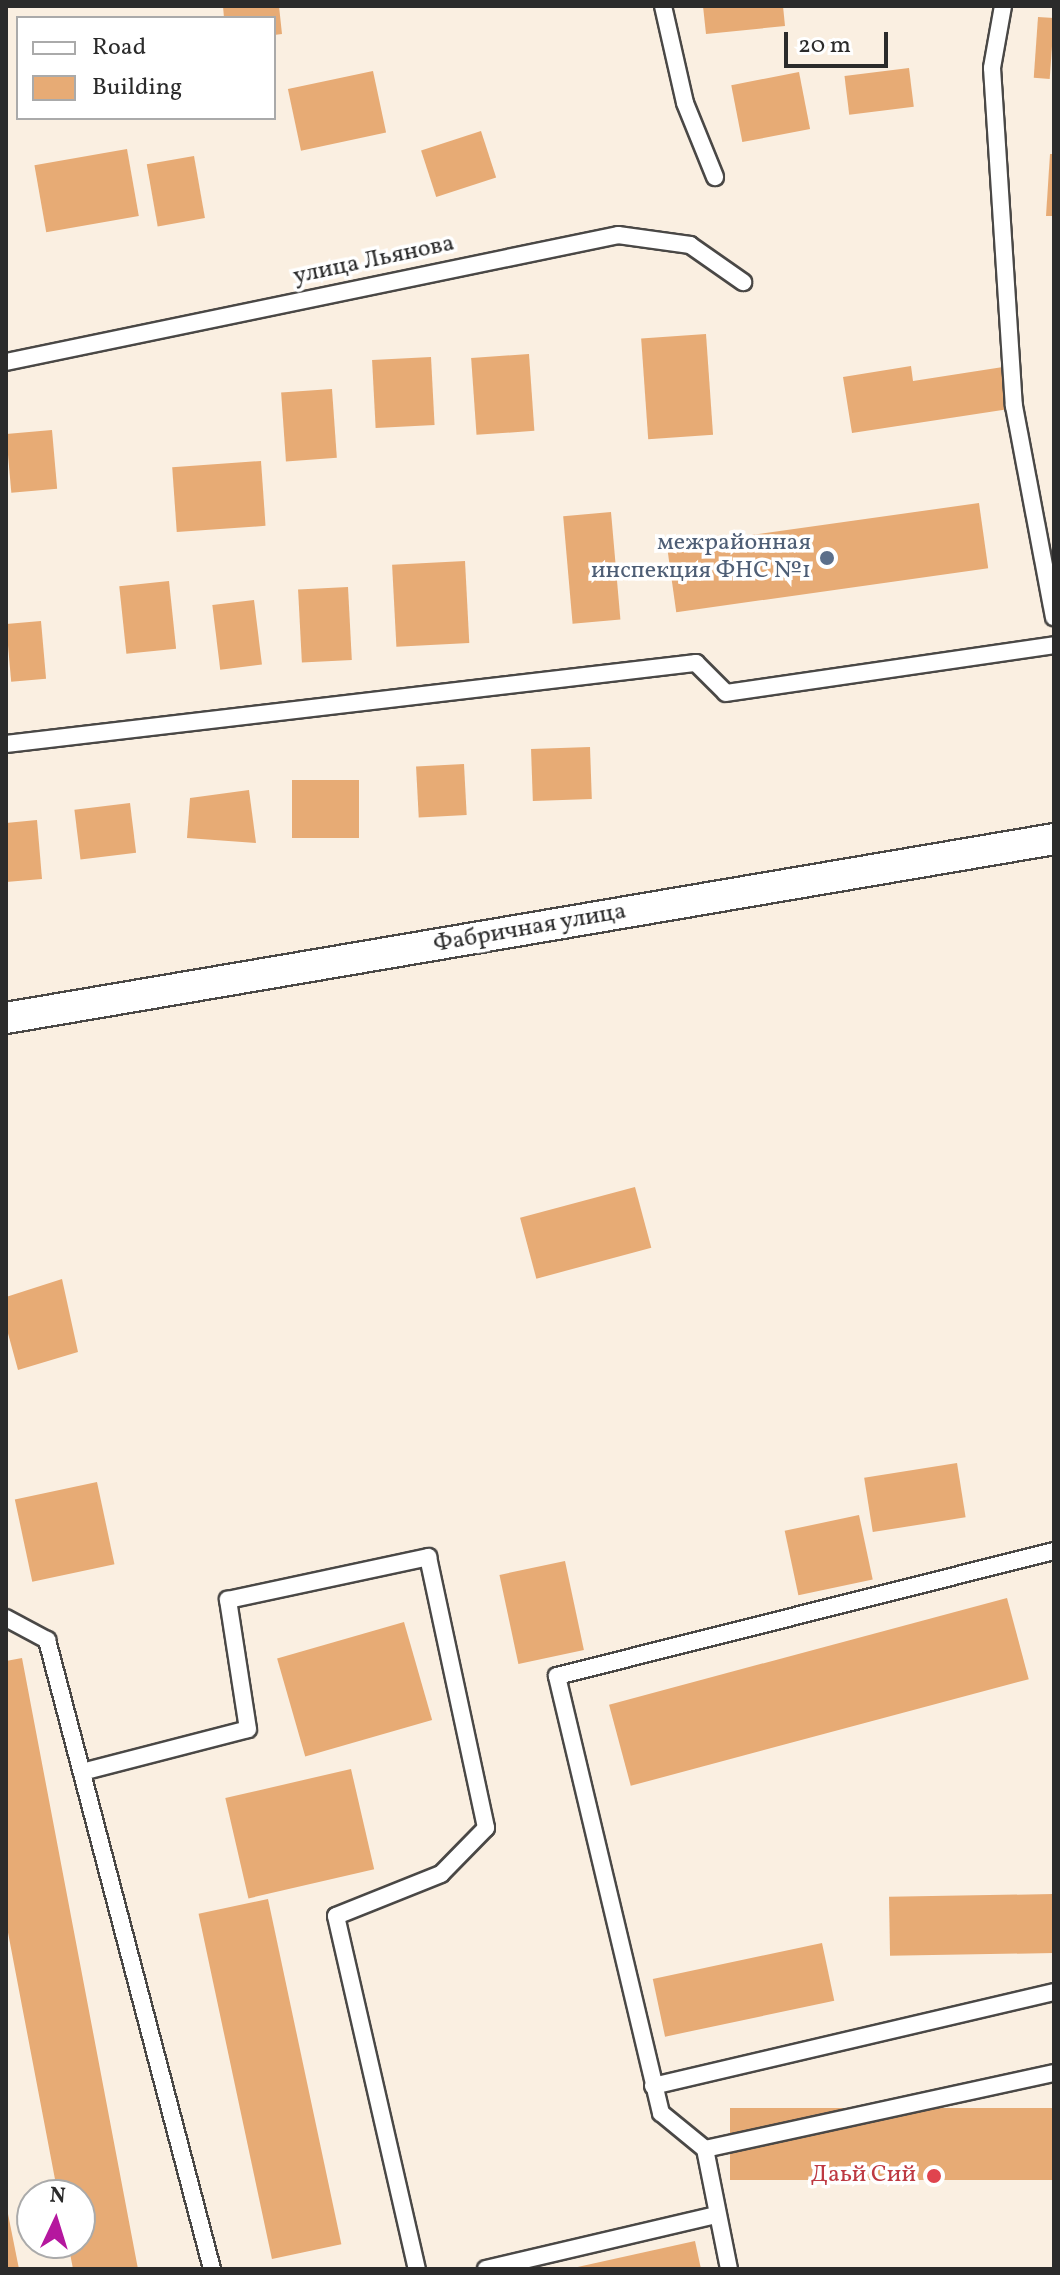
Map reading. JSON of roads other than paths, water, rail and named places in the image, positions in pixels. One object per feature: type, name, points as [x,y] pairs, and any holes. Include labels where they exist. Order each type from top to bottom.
[{"type":"street","name":"Фабричная улица","points":[[6,1018],[1054,839]]},
{"type":"lane","points":[[663,6],[685,103],[715,177]]},
{"type":"lane","points":[[1003,6],[992,68],[1014,406],[1054,617]]},
{"type":"lane","name":"улица Льянова","points":[[6,362],[618,235],[690,245],[743,282]]},
{"type":"lane","points":[[6,744],[696,663],[726,693],[1054,645]]},
{"type":"lane","points":[[729,2269],[705,2149],[661,2113],[653,2086],[557,1676],[1054,1551]]},
{"type":"lane","points":[[82,1772],[248,1729],[228,1600],[428,1557],[486,1828],[441,1874],[336,1916],[417,2269]]},
{"type":"lane","points":[[6,1618],[47,1640],[212,2269]]},
{"type":"lane","points":[[653,2086],[1054,1992]]},
{"type":"lane","points":[[705,2149],[1054,2073]]},
{"type":"lane","points":[[486,2269],[717,2215]]},
{"type":"place","name":"межрайонная инспекция ФНС №1","points":[[827,558]]},
{"type":"place","name":"Даьй Сий","points":[[934,2176]]}]
